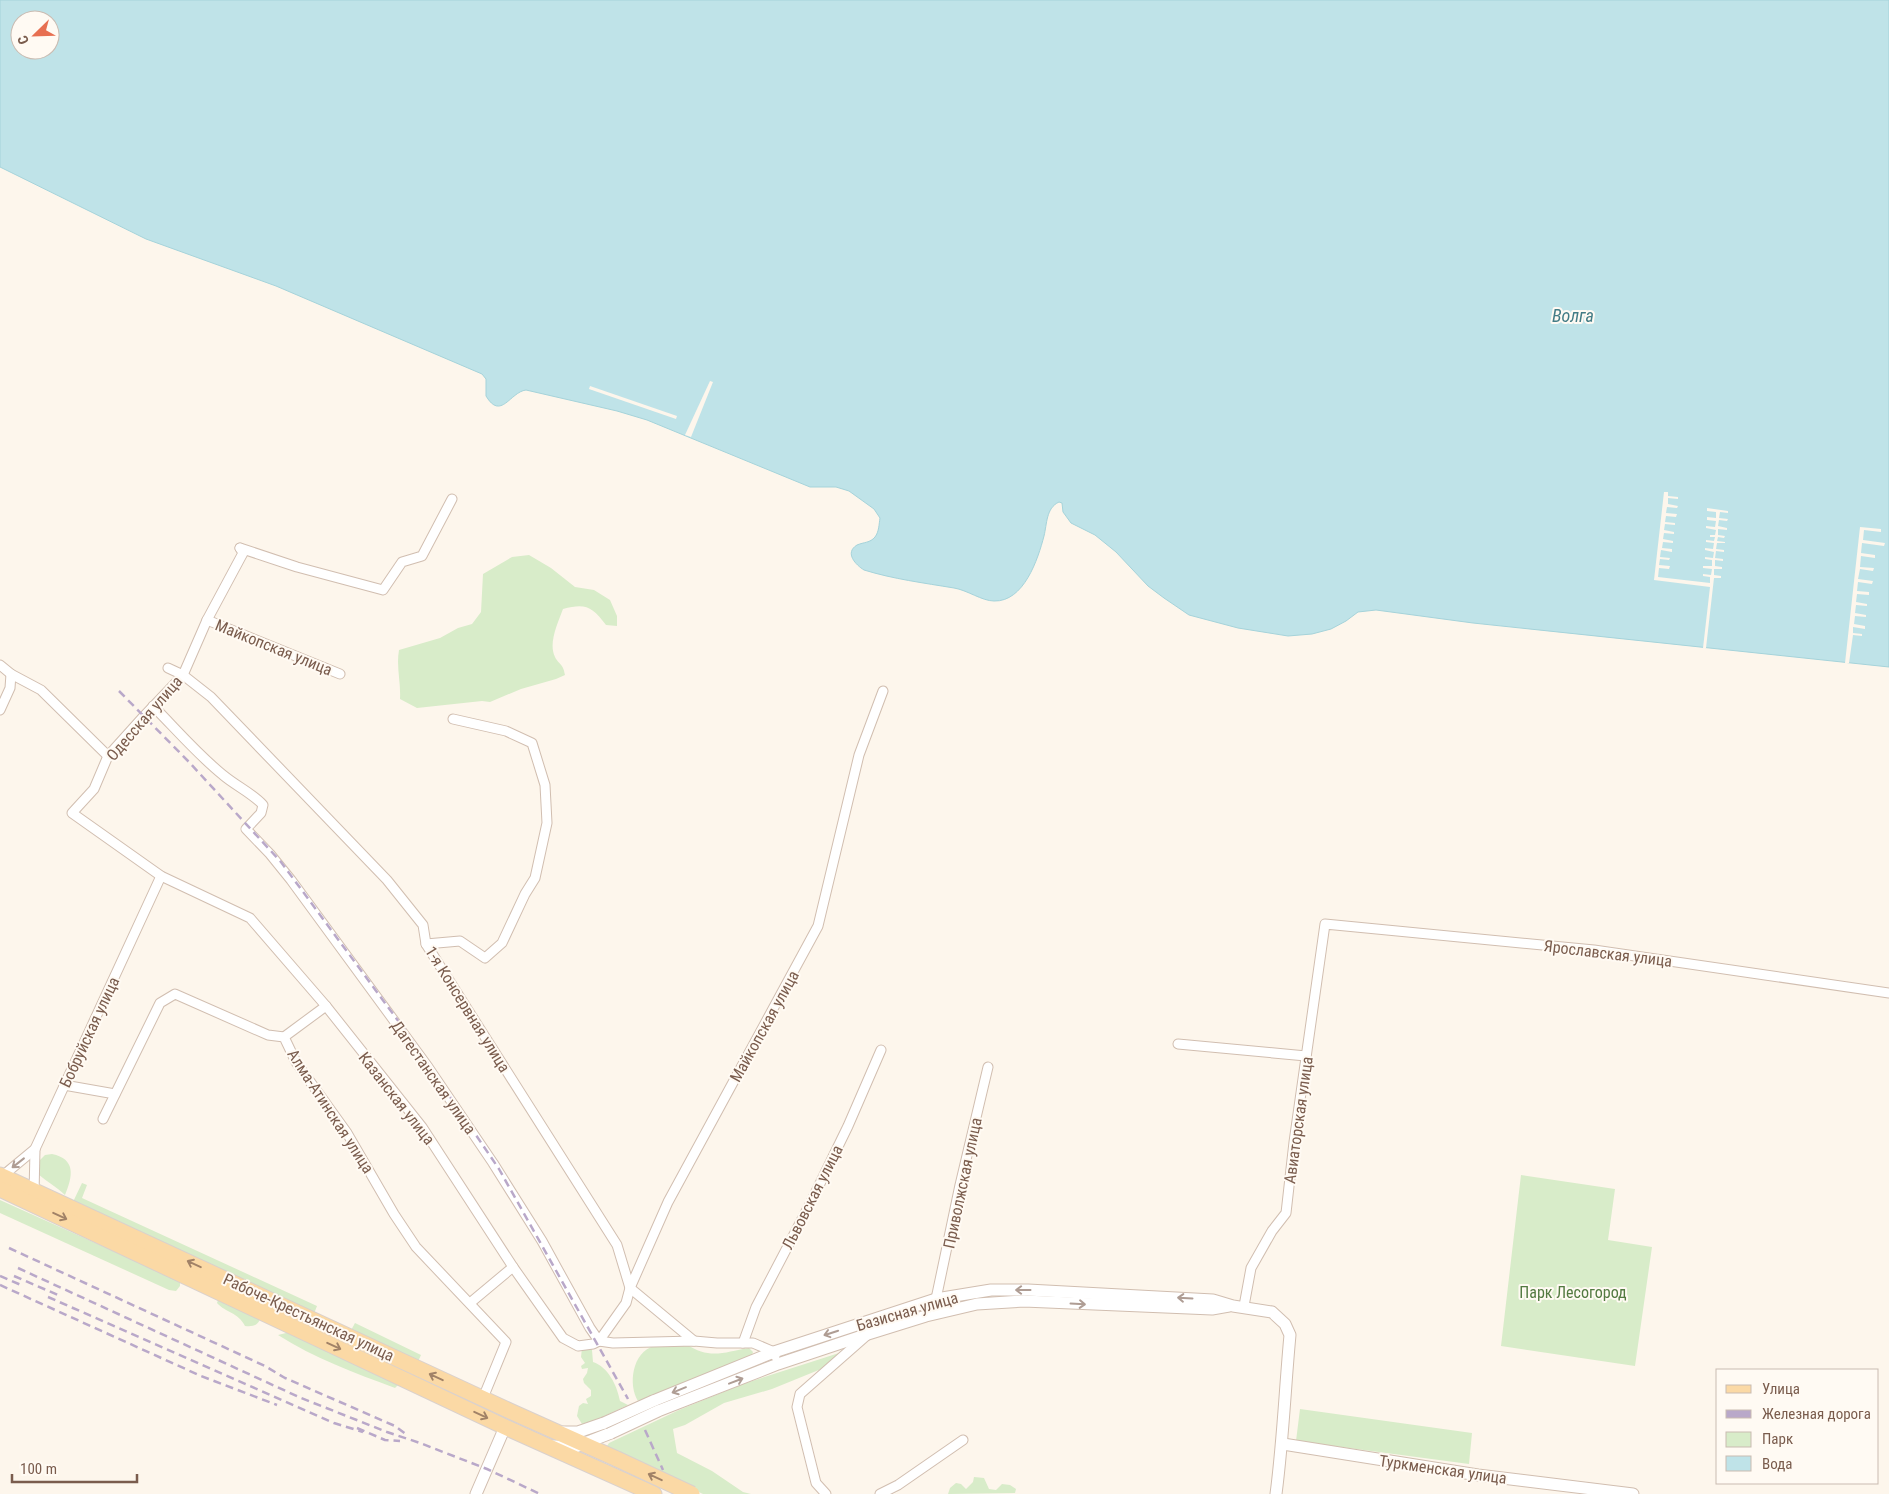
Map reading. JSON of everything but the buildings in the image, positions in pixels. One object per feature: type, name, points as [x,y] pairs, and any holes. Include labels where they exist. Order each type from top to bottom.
[{"type":"main road","name":"Рабоче-Крестьянская улица","points":[[0,1179],[33,1197],[506,1427],[576,1444],[602,1453],[692,1494]]},
{"type":"main road","name":"Рабоче-Крестьянская улица","points":[[33,1197],[483,1398],[550,1438]]},
{"type":"main road","name":"Рабоче-Крестьянская улица","points":[[576,1444],[610,1473],[654,1494]]},
{"type":"street","name":"Одесская улица","points":[[161,876],[72,813],[94,789],[108,756],[183,675],[207,620],[243,552],[240,548],[297,567],[383,590],[402,562],[422,556],[452,499]]},
{"type":"street","name":"Майкопская улица","points":[[207,620],[340,674]]},
{"type":"street","points":[[0,665],[41,690],[108,756]]},
{"type":"street","name":"1-я Консервная улица","points":[[168,668],[183,675],[212,697],[387,880],[423,925],[426,944],[617,1245],[630,1288]]},
{"type":"street","points":[[0,710],[10,688],[12,674]]},
{"type":"street","name":"Майкопская улица","points":[[599,1341],[626,1302],[630,1288],[668,1202],[818,926],[859,755],[883,692]]},
{"type":"street","name":"Дагестанская улица","points":[[153,706],[198,753],[225,777],[264,805],[260,813],[246,829],[291,880],[428,1067],[526,1214],[599,1341]]},
{"type":"street","points":[[426,944],[460,941],[485,958],[502,943],[525,894],[535,878],[547,823],[545,785],[532,743],[506,731],[453,719]]},
{"type":"street","name":"Казанская улица","points":[[161,876],[250,918],[326,1006],[422,1127],[513,1267],[563,1338],[578,1346],[593,1344],[599,1341],[613,1343],[694,1341],[717,1344],[753,1343],[774,1352]]},
{"type":"street","name":"Бобруйская улица","points":[[0,1179],[35,1149],[161,876]]},
{"type":"street","name":"Ярославская улица","points":[[1325,924],[1594,950],[1889,993]]},
{"type":"street","name":"Авиаторская улица","points":[[1239,1306],[1251,1268],[1272,1231],[1286,1212],[1325,924]]},
{"type":"street","name":"Алма-Атинская улица","points":[[103,1119],[160,1003],[175,994],[268,1035],[284,1037],[296,1062],[347,1133],[394,1214],[416,1247],[506,1342],[483,1398]]},
{"type":"street","points":[[284,1037],[326,1006]]},
{"type":"street","points":[[1178,1044],[1306,1056]]},
{"type":"street","name":"Львовская улица","points":[[743,1343],[756,1307],[819,1185],[881,1050]]},
{"type":"street","name":"Приволжская улица","points":[[936,1300],[960,1185],[988,1067]]},
{"type":"street","points":[[64,1085],[115,1094]]},
{"type":"street","points":[[33,1197],[35,1149]]},
{"type":"street","points":[[470,1303],[513,1267]]},
{"type":"street","points":[[630,1288],[694,1341]]},
{"type":"street","name":"Базисная улица","points":[[655,1406],[774,1352],[936,1300],[991,1290],[1028,1290],[1213,1300],[1272,1312],[1285,1324],[1290,1335],[1283,1444]]},
{"type":"street","name":"Базисная улица","points":[[655,1406],[868,1334],[926,1316],[977,1304],[1024,1301],[1212,1309],[1239,1306]]},
{"type":"street","points":[[826,1494],[816,1483],[797,1407],[800,1394],[868,1334]]},
{"type":"street","points":[[774,1352],[778,1364]]},
{"type":"street","points":[[576,1444],[604,1423],[655,1406]]},
{"type":"street","points":[[602,1453],[600,1443],[608,1435],[655,1406]]},
{"type":"street","points":[[476,1494],[506,1427]]},
{"type":"street","points":[[576,1444],[608,1435]]},
{"type":"street","points":[[880,1494],[898,1486],[963,1440]]},
{"type":"street","points":[[1276,1494],[1283,1444]]},
{"type":"street","name":"Туркменская улица","points":[[1283,1444],[1478,1475],[1632,1494]]},
{"type":"green space","points":[[529,555],[551,568],[575,587],[594,590],[610,600],[617,616],[617,626],[606,625],[592,610],[583,606],[563,609],[554,633],[553,651],[565,675],[521,689],[490,702],[482,701],[417,708],[400,699],[399,650],[440,638],[458,628],[472,624],[481,612],[483,574],[512,557]]},
{"type":"green space","points":[[45,1155],[60,1156],[69,1164],[71,1175],[65,1195],[38,1174],[39,1161]]},
{"type":"green space","name":"Парк Лесогород","points":[[1521,1175],[1615,1189],[1608,1240],[1652,1247],[1635,1366],[1501,1346]]},
{"type":"green space","points":[[82,1183],[87,1185],[82,1198],[317,1306],[313,1316],[72,1204]]},
{"type":"green space","points":[[0,1200],[173,1278],[180,1282],[180,1286],[176,1291],[169,1290],[0,1213]]},
{"type":"green space","points":[[218,1300],[224,1300],[261,1316],[259,1322],[253,1326],[245,1326],[239,1318],[217,1303]]},
{"type":"green space","points":[[355,1323],[421,1355],[416,1366],[349,1334]]},
{"type":"green space","points":[[290,1332],[399,1384],[395,1388],[350,1371],[306,1351],[278,1335]]},
{"type":"green space","points":[[686,1344],[702,1352],[717,1354],[749,1348],[753,1352],[752,1355],[638,1401],[633,1386],[633,1378],[634,1370],[641,1355],[647,1349],[654,1346]]},
{"type":"green space","points":[[590,1346],[593,1362],[607,1372],[617,1389],[620,1401],[628,1405],[582,1424],[577,1416],[579,1406],[583,1403],[588,1404],[586,1399],[591,1396],[591,1390],[584,1383],[583,1379],[588,1368],[582,1369],[581,1366],[585,1363],[581,1357],[582,1348]]},
{"type":"green space","points":[[839,1353],[831,1365],[772,1389],[724,1403],[685,1425],[673,1429],[677,1453],[712,1471],[743,1492],[751,1494],[703,1494],[611,1451],[607,1446],[609,1443],[679,1410],[743,1384]]},
{"type":"green space","points":[[1300,1409],[1472,1433],[1469,1464],[1296,1441]]},
{"type":"green space","points":[[974,1477],[984,1478],[989,1489],[996,1490],[1002,1484],[1010,1485],[1016,1489],[1015,1493],[948,1494],[950,1488],[956,1483],[961,1484],[966,1489],[973,1482]]},
{"type":"water","name":"Волга","points":[[0,0],[1889,0],[1889,667],[1473,623],[1376,610],[1358,612],[1331,629],[1312,634],[1288,636],[1238,628],[1189,615],[1164,598],[1148,586],[1116,552],[1095,535],[1071,523],[1063,512],[1062,503],[1059,502],[1049,512],[1038,556],[1028,578],[1014,594],[1005,599],[989,601],[959,589],[864,570],[853,559],[851,552],[857,545],[875,537],[880,518],[874,509],[849,491],[836,487],[810,487],[647,420],[617,411],[526,390],[515,395],[501,406],[496,406],[486,396],[486,379],[482,374],[276,286],[146,239],[0,167]]},
{"type":"pier","points":[[710,381],[713,382],[691,437],[685,435]]},
{"type":"pier","points":[[590,386],[677,416],[676,419],[589,389]]},
{"type":"pier","points":[[1664,492],[1668,492],[1668,496],[1678,497],[1678,499],[1668,498],[1668,504],[1678,506],[1677,508],[1667,507],[1666,513],[1677,514],[1676,517],[1666,516],[1665,522],[1675,523],[1675,525],[1665,524],[1664,530],[1674,532],[1674,534],[1664,533],[1663,539],[1673,541],[1673,543],[1663,542],[1662,548],[1672,549],[1672,552],[1661,550],[1660,557],[1670,558],[1669,560],[1660,559],[1659,565],[1670,566],[1669,569],[1659,568],[1658,577],[1710,583],[1710,577],[1703,576],[1703,574],[1711,575],[1712,569],[1703,568],[1703,566],[1712,566],[1712,560],[1705,559],[1705,557],[1713,558],[1714,552],[1705,550],[1705,548],[1713,549],[1714,543],[1706,542],[1706,540],[1714,541],[1715,537],[1710,537],[1710,535],[1715,535],[1716,530],[1706,528],[1706,526],[1715,527],[1716,521],[1707,520],[1707,517],[1716,518],[1716,512],[1707,511],[1707,508],[1728,511],[1728,513],[1720,512],[1719,518],[1728,519],[1727,521],[1719,520],[1718,526],[1727,528],[1727,530],[1718,529],[1718,535],[1725,536],[1724,538],[1718,537],[1717,541],[1725,543],[1717,543],[1716,549],[1724,550],[1724,552],[1716,551],[1715,558],[1723,559],[1723,561],[1715,560],[1715,566],[1722,567],[1722,569],[1714,569],[1714,575],[1721,576],[1721,578],[1714,578],[1706,648],[1703,648],[1710,587],[1654,580]]},
{"type":"pier","points":[[1860,527],[1881,529],[1881,532],[1864,530],[1863,540],[1885,543],[1884,546],[1862,543],[1861,553],[1875,555],[1875,558],[1861,556],[1860,567],[1874,568],[1873,571],[1860,569],[1858,579],[1873,581],[1872,584],[1858,582],[1857,591],[1869,592],[1869,595],[1857,594],[1856,602],[1867,604],[1867,606],[1856,605],[1855,613],[1866,615],[1866,617],[1855,616],[1854,624],[1865,626],[1865,629],[1853,627],[1853,633],[1862,634],[1862,636],[1853,635],[1849,663],[1845,663]]},
{"type":"railway","points":[[119,691],[189,762],[281,862],[402,1026],[499,1169],[628,1399]]},
{"type":"railway","points":[[9,1248],[265,1366],[285,1378],[395,1426],[407,1435]]},
{"type":"railway","points":[[18,1268],[301,1398],[487,1469],[540,1494]]},
{"type":"railway","points":[[0,1276],[21,1285]]},
{"type":"railway","points":[[14,1276],[58,1295]]},
{"type":"railway","points":[[0,1285],[201,1376],[277,1405]]},
{"type":"railway","points":[[48,1297],[334,1423],[363,1432]]},
{"type":"railway","points":[[357,1428],[385,1440],[400,1441]]},
{"type":"railway","points":[[645,1430],[663,1470]]}]
